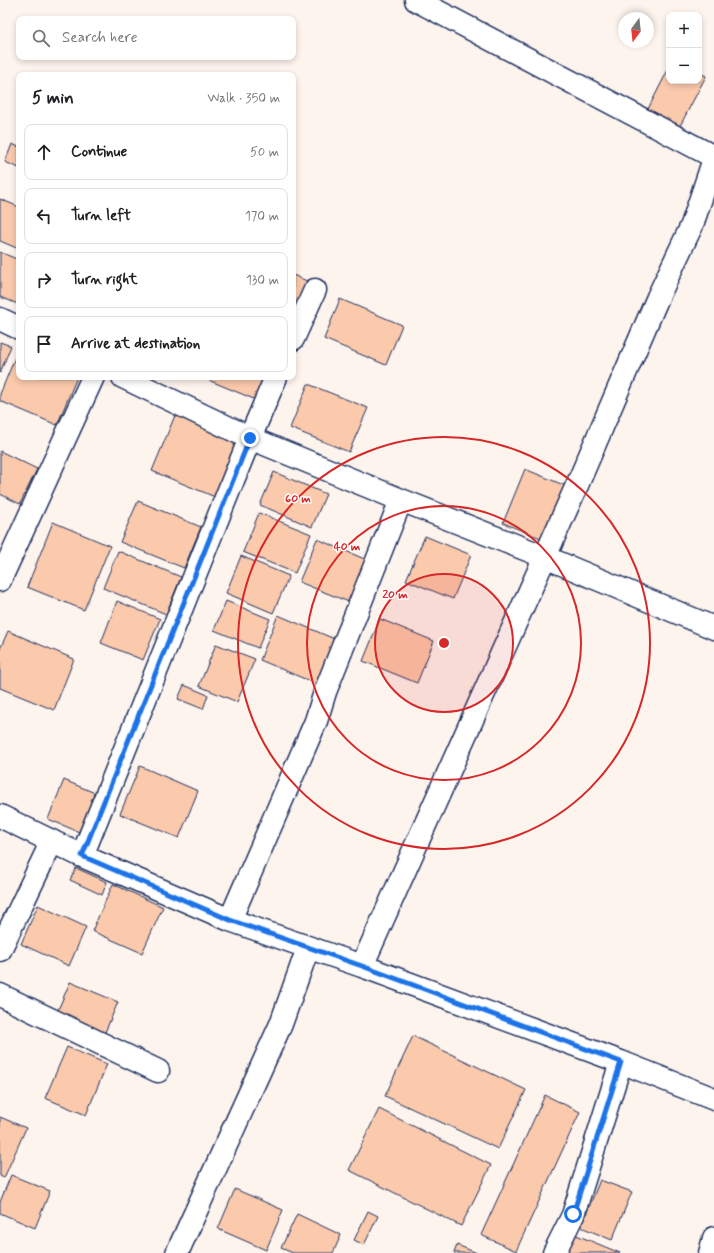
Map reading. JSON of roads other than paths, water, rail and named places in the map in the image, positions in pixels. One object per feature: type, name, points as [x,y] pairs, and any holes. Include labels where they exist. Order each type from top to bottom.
[{"type":"street","points":[[362,966],[545,557],[658,297],[692,225],[714,158],[416,0]]},
{"type":"street","points":[[296,332],[315,290]]},
{"type":"street","points":[[0,319],[16,327]]},
{"type":"street","points":[[0,580],[92,380]]},
{"type":"street","points":[[129,380],[250,438],[545,557],[714,628]]},
{"type":"street","points":[[82,856],[275,380]]},
{"type":"street","points":[[230,920],[316,721],[325,692],[401,500]]},
{"type":"street","points":[[0,816],[82,856],[230,920],[362,966],[714,1098]]},
{"type":"street","points":[[0,950],[52,841]]},
{"type":"street","points":[[177,1253],[282,1024],[308,948]]},
{"type":"street","points":[[0,995],[158,1071]]},
{"type":"street","points":[[554,1253],[573,1214],[621,1062]]},
{"type":"street","points":[[710,1253],[714,1238]]}]
